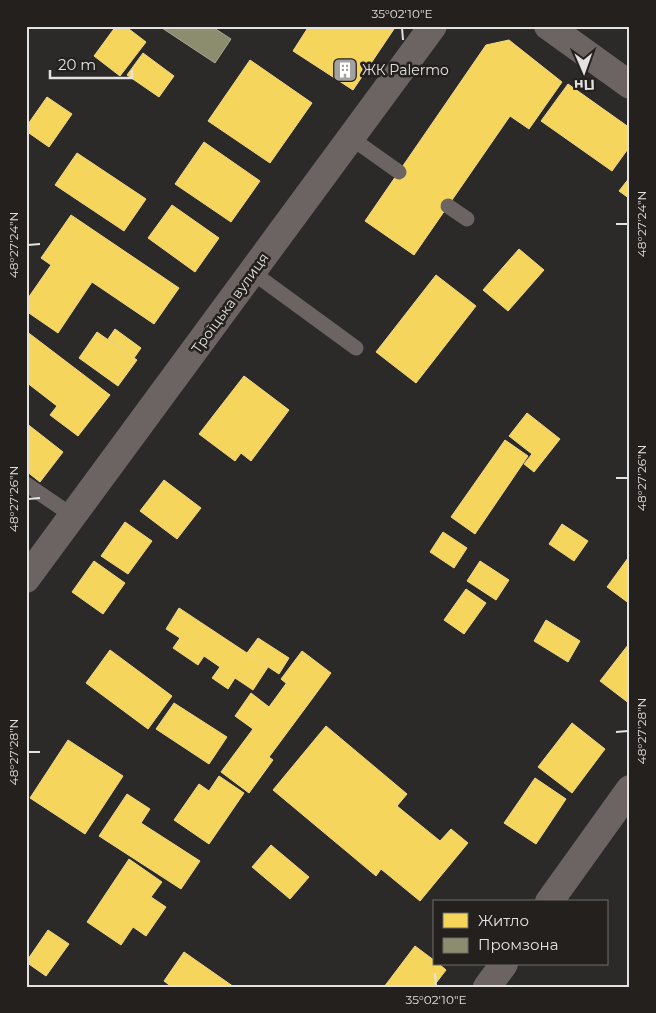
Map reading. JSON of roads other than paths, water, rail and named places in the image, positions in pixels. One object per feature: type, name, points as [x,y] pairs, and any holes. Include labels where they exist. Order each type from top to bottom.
[{"type":"street","name":"Троїцька вулиця","points":[[26,579],[433,26]]},
{"type":"street","points":[[548,26],[630,85]]},
{"type":"street","points":[[550,900],[630,789]]},
{"type":"street","points":[[487,987],[503,966]]},
{"type":"lane","points":[[351,138],[399,172]]},
{"type":"lane","points":[[448,206],[467,219]]},
{"type":"lane","points":[[252,272],[356,348]]},
{"type":"lane","points":[[26,484],[73,516]]},
{"type":"place","name":"ЖК Palermo","points":[[345,70]]}]
